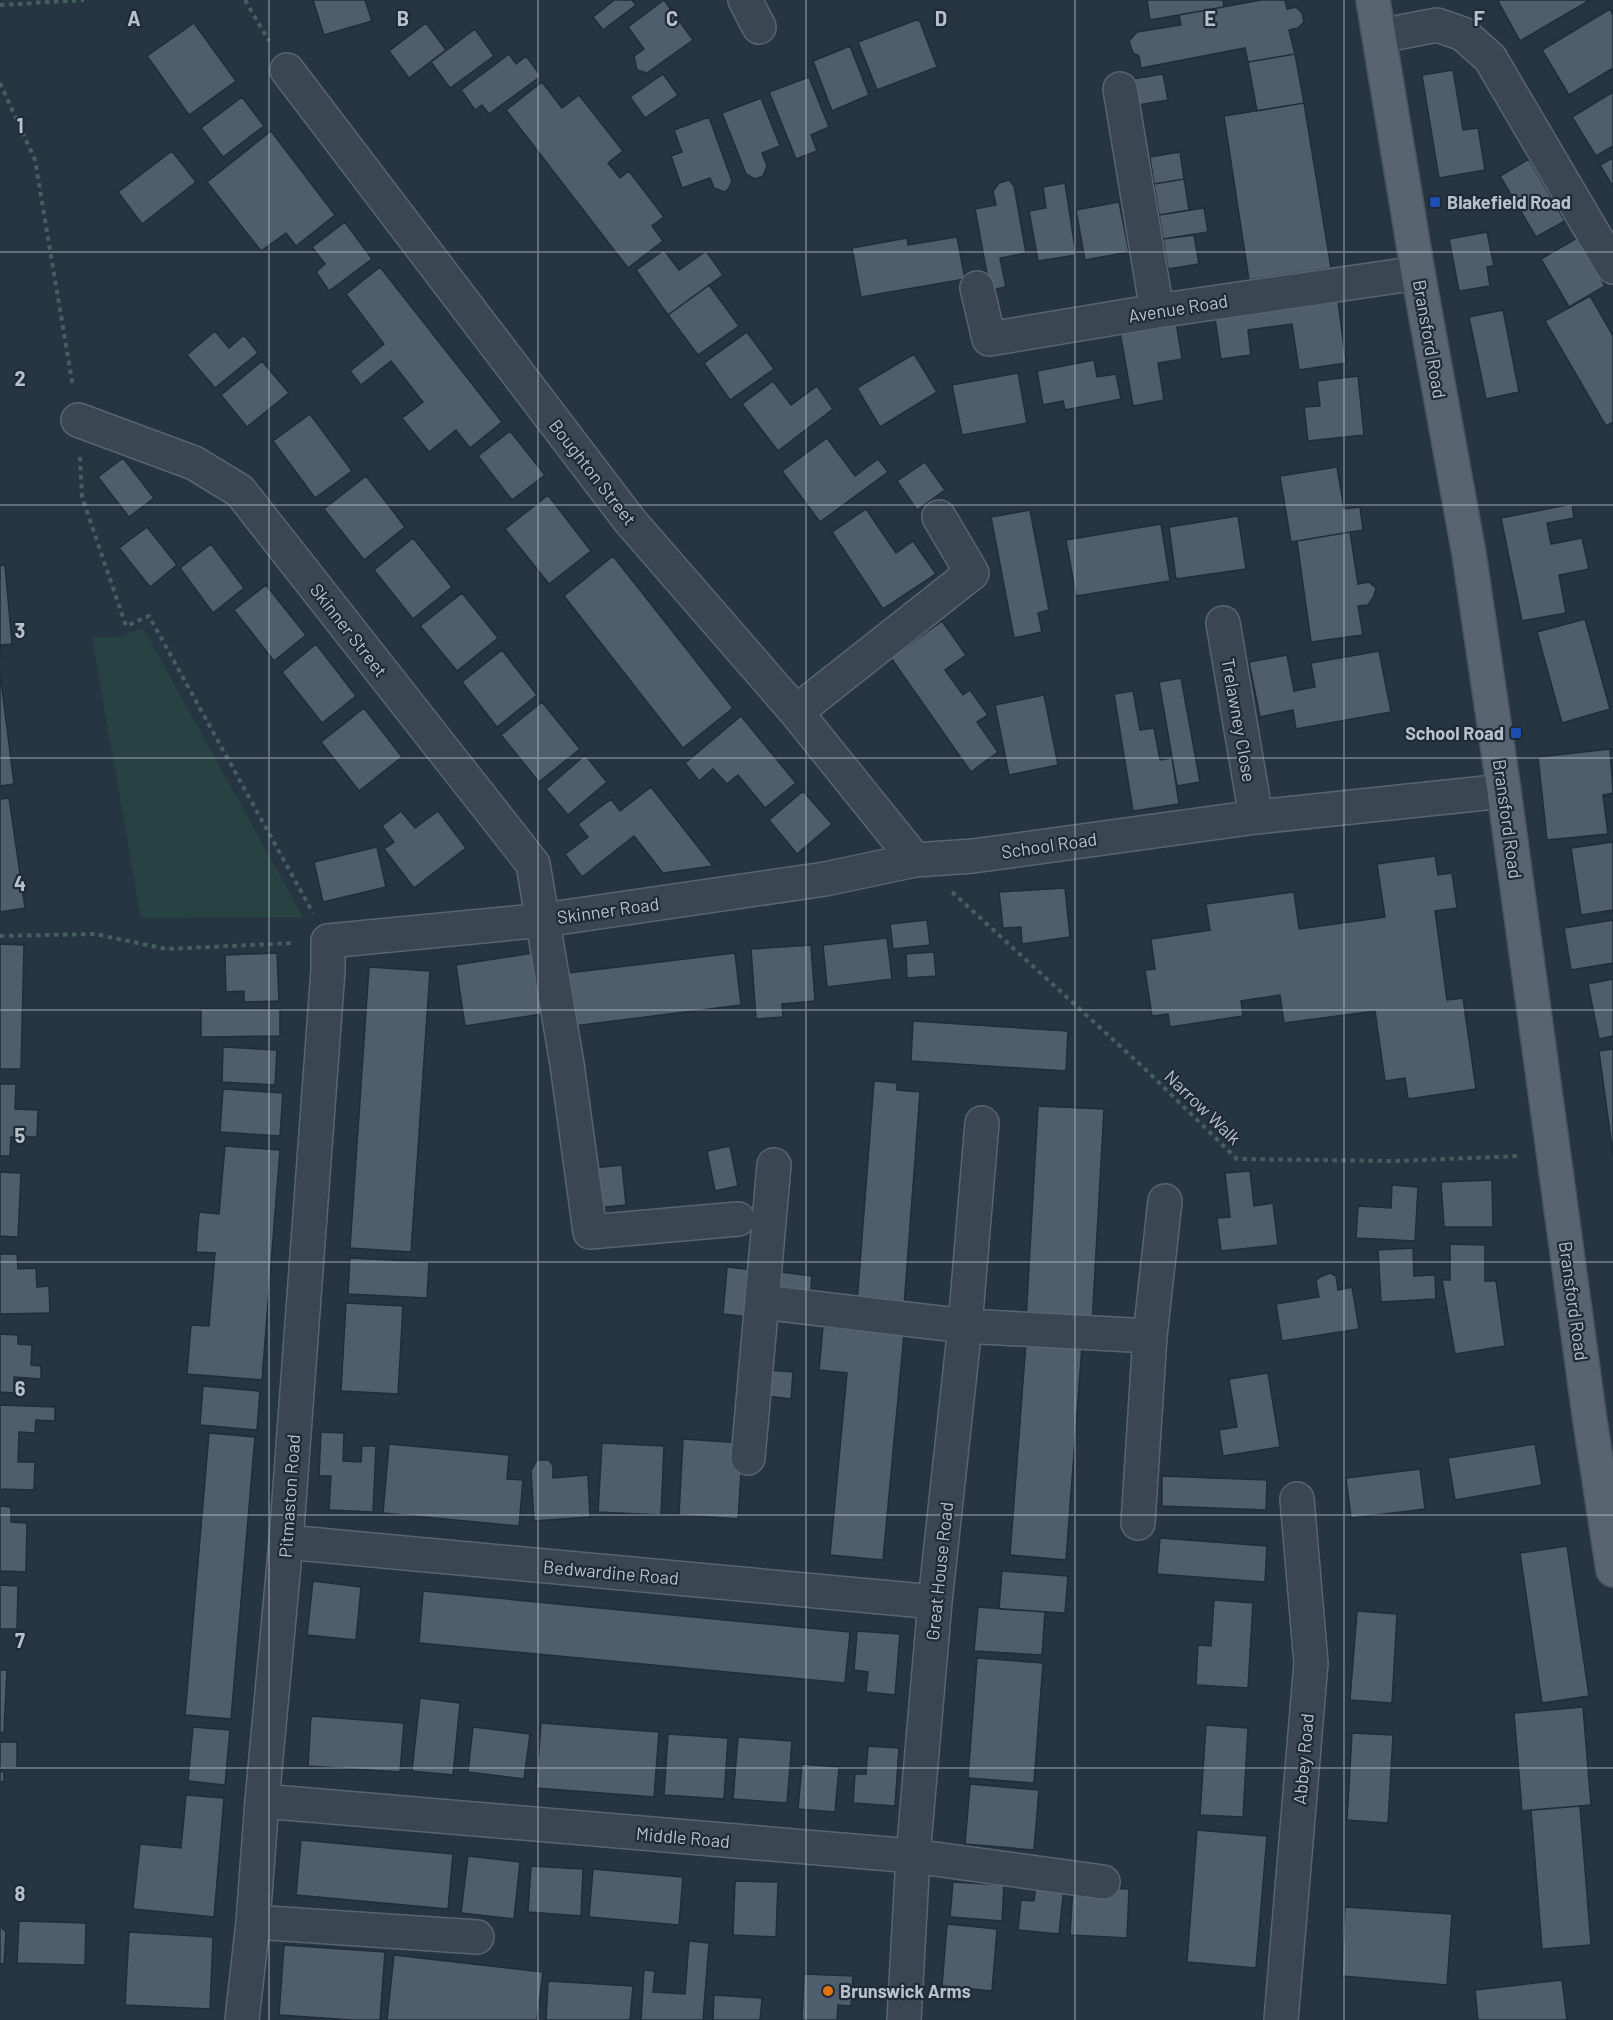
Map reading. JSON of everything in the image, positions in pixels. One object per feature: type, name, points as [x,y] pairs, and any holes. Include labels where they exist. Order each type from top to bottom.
[{"type":"main road","name":"Bransford Road","points":[[1372,0],[1469,554],[1504,791],[1590,1421],[1613,1570]]},
{"type":"street","points":[[1380,36],[1437,25],[1463,34],[1490,58],[1613,267]]},
{"type":"street","name":"Boughton Street","points":[[287,70],[630,521],[796,712],[915,860]]},
{"type":"street","points":[[1120,89],[1157,311]]},
{"type":"street","name":"Avenue Road","points":[[977,288],[989,339],[1157,311],[1418,273]]},
{"type":"street","name":"Skinner Street","points":[[78,420],[194,463],[240,491],[533,864],[567,1064],[590,1232],[738,1219]]},
{"type":"street","points":[[796,712],[972,573],[939,517]]},
{"type":"street","name":"Trelawney Close","points":[[1222,623],[1256,817]]},
{"type":"street","name":"School Road","points":[[915,860],[973,856],[1256,817],[1504,791]]},
{"type":"street","name":"Skinner Road","points":[[328,956],[544,920],[825,879],[915,860]]},
{"type":"street","name":"Pitmaston Road","points":[[242,2020],[254,1922],[262,1801],[286,1542],[328,956]]},
{"type":"street","name":"Great House Road","points":[[904,2020],[913,1856],[935,1602],[965,1326],[982,1123]]},
{"type":"street","points":[[748,1458],[774,1165]]},
{"type":"street","points":[[1137,1523],[1150,1336],[1165,1201]]},
{"type":"street","points":[[762,1302],[965,1326],[1150,1336]]},
{"type":"street","name":"Abbey Road","points":[[1281,2020],[1311,1664],[1297,1499]]},
{"type":"street","name":"Bedwardine Road","points":[[286,1542],[935,1602]]},
{"type":"street","name":"Middle Road","points":[[262,1801],[913,1856],[1103,1882]]},
{"type":"street","points":[[254,1922],[477,1937]]},
{"type":"path","points":[[0,5],[84,0]]},
{"type":"path","points":[[244,0],[287,70]]},
{"type":"path","points":[[0,83],[35,160],[78,420],[82,497],[126,626],[149,616],[328,956]]},
{"type":"path","name":"Narrow Walk","points":[[915,860],[962,900],[1144,1068],[1237,1159],[1396,1161],[1554,1156]]},
{"type":"path","points":[[0,936],[94,934],[166,949],[328,956]]},
{"type":"green space","points":[[143,628],[303,917],[141,918],[92,638],[121,636]]},
{"type":"building","points":[[313,0],[365,0],[372,21],[324,35]]},
{"type":"building","points":[[612,0],[632,0],[636,5],[603,30],[593,17]]},
{"type":"building","points":[[664,0],[693,40],[647,73],[637,70],[634,56],[644,49],[628,27]]},
{"type":"building","points":[[1147,0],[1223,0],[1224,7],[1150,20]]},
{"type":"building","points":[[1261,0],[1285,0],[1287,9],[1296,7],[1302,13],[1304,22],[1298,28],[1289,30],[1295,54],[1248,62],[1245,48],[1141,68],[1139,56],[1133,53],[1129,41],[1137,32],[1181,25],[1179,15]]},
{"type":"building","points":[[1590,0],[1520,41],[1498,1]]},
{"type":"building","points":[[1610,9],[1613,15],[1613,68],[1569,95],[1542,50]]},
{"type":"building","points":[[919,19],[937,67],[877,90],[858,42]]},
{"type":"building","points":[[194,23],[236,81],[189,115],[147,56]]},
{"type":"building","points":[[426,23],[446,50],[409,78],[389,51]]},
{"type":"building","points":[[475,29],[494,56],[450,88],[431,62]]},
{"type":"building","points":[[850,46],[869,95],[832,111],[813,61]]},
{"type":"building","points":[[509,54],[516,64],[526,56],[541,76],[489,114],[482,105],[475,110],[461,90]]},
{"type":"building","points":[[1295,54],[1304,103],[1257,111],[1248,62]]},
{"type":"building","points":[[1453,70],[1463,130],[1478,128],[1485,170],[1439,178],[1422,75]]},
{"type":"building","points":[[663,74],[678,95],[645,118],[630,97]]},
{"type":"building","points":[[1163,74],[1168,100],[1138,105],[1133,79]]},
{"type":"building","points":[[809,77],[829,127],[811,135],[817,151],[796,159],[769,92]]},
{"type":"building","points":[[542,82],[562,108],[579,95],[623,151],[608,163],[620,178],[629,171],[664,217],[652,226],[663,241],[628,268],[506,110]]},
{"type":"building","points":[[1613,92],[1613,146],[1596,156],[1572,117]]},
{"type":"building","points":[[242,97],[264,126],[223,157],[201,128]]},
{"type":"building","points":[[761,98],[780,146],[762,153],[767,166],[763,176],[755,179],[746,174],[722,113]]},
{"type":"building","points":[[1304,103],[1331,268],[1249,280],[1224,116]]},
{"type":"building","points":[[709,117],[732,181],[725,192],[714,188],[710,178],[682,188],[671,156],[682,152],[674,130]]},
{"type":"building","points":[[271,131],[335,215],[296,246],[286,233],[261,251],[207,182]]},
{"type":"building","points":[[172,151],[196,182],[142,224],[118,192]]},
{"type":"building","points":[[1180,152],[1184,179],[1154,184],[1150,157]]},
{"type":"building","points":[[1613,158],[1613,187],[1600,165]]},
{"type":"building","points":[[1529,159],[1565,221],[1536,237],[1500,176]]},
{"type":"building","points":[[1184,179],[1189,210],[1159,215],[1154,184]]},
{"type":"building","points":[[1009,180],[1014,186],[1026,253],[1000,258],[1006,287],[990,290],[975,209],[996,205],[993,191],[999,183]]},
{"type":"building","points":[[1065,183],[1076,255],[1038,261],[1029,211],[1046,208],[1043,187]]},
{"type":"building","points":[[1119,202],[1129,252],[1085,260],[1076,210]]},
{"type":"building","points":[[1204,208],[1208,232],[1163,239],[1159,215]]},
{"type":"building","points":[[345,222],[372,259],[329,291],[316,272],[325,264],[312,247]]},
{"type":"building","points":[[1487,232],[1494,266],[1487,267],[1490,286],[1459,291],[1449,239]]},
{"type":"building","points":[[1194,235],[1199,264],[1168,269],[1163,239]]},
{"type":"building","points":[[957,237],[965,279],[861,297],[852,248],[907,238],[908,245]]},
{"type":"building","points":[[1577,238],[1605,286],[1569,307],[1541,259]]},
{"type":"building","points":[[664,250],[679,270],[706,251],[723,275],[668,315],[636,270]]},
{"type":"building","points":[[380,267],[502,422],[470,448],[456,430],[429,452],[402,418],[423,402],[391,361],[361,385],[350,371],[384,344],[346,294]]},
{"type":"building","points":[[709,285],[739,326],[698,355],[668,315]]},
{"type":"building","points":[[1337,294],[1346,363],[1299,370],[1292,324],[1248,330],[1251,355],[1221,359],[1214,311]]},
{"type":"building","points":[[1590,296],[1613,336],[1613,422],[1606,426],[1545,321]]},
{"type":"building","points":[[1503,310],[1519,392],[1486,399],[1469,317]]},
{"type":"building","points":[[1176,322],[1182,359],[1158,363],[1164,400],[1133,406],[1120,332]]},
{"type":"building","points":[[215,331],[229,348],[244,335],[258,353],[215,388],[187,355]]},
{"type":"building","points":[[747,332],[774,369],[730,400],[704,363]]},
{"type":"building","points":[[914,354],[937,392],[880,427],[857,388]]},
{"type":"building","points":[[1094,360],[1097,377],[1116,374],[1121,399],[1065,410],[1063,401],[1043,405],[1037,371]]},
{"type":"building","points":[[262,361],[289,393],[247,427],[221,395]]},
{"type":"building","points":[[1018,373],[1027,423],[962,435],[952,385]]},
{"type":"building","points":[[1358,376],[1364,435],[1308,441],[1304,407],[1320,406],[1317,381]]},
{"type":"building","points":[[773,381],[791,405],[817,386],[833,409],[778,451],[742,404]]},
{"type":"building","points":[[310,414],[352,471],[315,498],[273,441]]},
{"type":"building","points":[[510,431],[545,475],[512,500],[478,456]]},
{"type":"building","points":[[827,438],[855,476],[878,459],[888,472],[820,522],[782,471]]},
{"type":"building","points":[[123,458],[154,498],[129,517],[98,477]]},
{"type":"building","points":[[925,462],[945,490],[917,510],[897,481]]},
{"type":"building","points":[[1337,467],[1344,509],[1360,507],[1363,530],[1291,542],[1280,476]]},
{"type":"building","points":[[366,476],[405,527],[364,560],[324,509]]},
{"type":"building","points":[[548,495],[591,551],[549,584],[505,529]]},
{"type":"building","points":[[1572,504],[1574,518],[1547,523],[1551,544],[1582,538],[1589,569],[1559,575],[1566,613],[1522,621],[1501,518]]},
{"type":"building","points":[[866,509],[896,553],[913,541],[936,574],[883,609],[832,532]]},
{"type":"building","points":[[1030,510],[1049,610],[1038,613],[1042,632],[1014,638],[991,517]]},
{"type":"building","points":[[1238,516],[1246,569],[1176,579],[1169,527]]},
{"type":"building","points":[[1161,524],[1170,581],[1076,596],[1066,540]]},
{"type":"building","points":[[147,527],[177,565],[150,587],[119,548]]},
{"type":"building","points":[[1350,532],[1358,584],[1369,582],[1376,588],[1368,605],[1358,606],[1363,635],[1311,642],[1297,541]]},
{"type":"building","points":[[413,538],[452,587],[413,619],[374,570]]},
{"type":"building","points":[[211,544],[244,588],[213,613],[180,568]]},
{"type":"building","points":[[613,556],[733,708],[683,748],[564,596]]},
{"type":"building","points":[[5,565],[12,644],[0,645],[0,566]]},
{"type":"building","points":[[266,585],[306,635],[274,661],[234,610]]},
{"type":"building","points":[[462,593],[498,638],[457,671],[420,626]]},
{"type":"building","points":[[1585,619],[1610,709],[1562,723],[1537,632]]},
{"type":"building","points":[[942,621],[966,655],[945,670],[963,695],[970,690],[988,715],[977,722],[998,752],[971,772],[891,658]]},
{"type":"building","points":[[316,644],[356,696],[322,723],[282,672]]},
{"type":"building","points":[[502,650],[537,695],[497,727],[462,682]]},
{"type":"building","points":[[1379,651],[1391,712],[1296,729],[1293,710],[1260,717],[1249,662],[1287,655],[1294,691],[1315,687],[1311,663]]},
{"type":"building","points":[[0,673],[14,784],[0,786]]},
{"type":"building","points":[[1181,678],[1200,782],[1177,786],[1159,682]]},
{"type":"building","points":[[1133,691],[1140,730],[1154,728],[1160,760],[1172,758],[1179,804],[1133,811],[1114,694]]},
{"type":"building","points":[[1044,695],[1058,765],[1009,775],[995,705]]},
{"type":"building","points":[[542,702],[580,749],[539,782],[501,735]]},
{"type":"building","points":[[364,708],[402,757],[359,791],[321,742]]},
{"type":"building","points":[[741,716],[796,783],[765,808],[738,775],[727,784],[713,769],[699,781],[685,763]]},
{"type":"building","points":[[1610,749],[1613,793],[1603,795],[1608,834],[1547,840],[1538,757]]},
{"type":"building","points":[[585,755],[607,782],[568,815],[546,789]]},
{"type":"building","points":[[651,787],[713,866],[663,873],[634,836],[582,877],[565,854],[588,837],[578,824],[611,799],[620,811]]},
{"type":"building","points":[[803,791],[832,824],[797,854],[769,820]]},
{"type":"building","points":[[9,798],[25,908],[0,912],[0,799]]},
{"type":"building","points":[[401,811],[415,828],[438,811],[466,848],[414,888],[384,849],[394,842],[382,826]]},
{"type":"building","points":[[1613,842],[1613,910],[1581,915],[1571,848]]},
{"type":"building","points":[[377,847],[386,887],[323,902],[314,862]]},
{"type":"building","points":[[1435,856],[1438,875],[1452,873],[1457,908],[1435,911],[1447,1000],[1463,998],[1476,1089],[1408,1099],[1405,1078],[1385,1081],[1375,1011],[1284,1023],[1280,995],[1241,1001],[1243,1016],[1170,1027],[1168,1014],[1152,1016],[1145,970],[1155,969],[1151,939],[1210,930],[1206,904],[1294,892],[1299,929],[1385,917],[1377,864]]},
{"type":"building","points":[[1065,888],[1070,937],[1022,944],[1021,927],[1003,928],[999,892]]},
{"type":"building","points":[[927,920],[930,945],[893,949],[890,924]]},
{"type":"building","points":[[1613,920],[1613,963],[1571,970],[1564,928]]},
{"type":"building","points":[[887,938],[892,979],[827,987],[823,945]]},
{"type":"building","points":[[0,944],[24,945],[21,1069],[0,1069]]},
{"type":"building","points":[[811,945],[815,1001],[782,1004],[783,1017],[756,1019],[751,949]]},
{"type":"building","points":[[934,952],[936,976],[907,978],[906,954]]},
{"type":"building","points":[[277,953],[279,1001],[244,1002],[244,991],[226,992],[225,955]]},
{"type":"building","points":[[533,953],[542,1014],[465,1026],[456,965]]},
{"type":"building","points":[[735,953],[741,1005],[574,1026],[568,973]]},
{"type":"building","points":[[369,967],[430,971],[411,1252],[350,1248]]},
{"type":"building","points":[[1613,979],[1613,1036],[1599,1039],[1588,984]]},
{"type":"building","points":[[201,1009],[280,1009],[280,1036],[201,1037]]},
{"type":"building","points":[[913,1021],[1068,1031],[1066,1071],[911,1061]]},
{"type":"building","points":[[223,1047],[277,1050],[275,1085],[222,1082]]},
{"type":"building","points":[[1613,1049],[1613,1155],[1599,1051]]},
{"type":"building","points":[[874,1081],[897,1083],[897,1090],[920,1092],[904,1307],[857,1303]]},
{"type":"building","points":[[0,1084],[16,1084],[15,1109],[38,1110],[37,1137],[11,1137],[10,1156],[0,1156]]},
{"type":"building","points":[[223,1089],[283,1093],[280,1136],[220,1132]]},
{"type":"building","points":[[1038,1106],[1104,1109],[1092,1324],[1026,1320]]},
{"type":"building","points":[[225,1146],[280,1150],[262,1380],[187,1374],[191,1325],[209,1326],[215,1253],[196,1252],[199,1212],[219,1214]]},
{"type":"building","points":[[730,1146],[738,1186],[715,1191],[707,1151]]},
{"type":"building","points":[[622,1165],[626,1205],[597,1208],[593,1168]]},
{"type":"building","points":[[1250,1171],[1254,1206],[1273,1203],[1278,1245],[1221,1251],[1217,1218],[1230,1217],[1225,1173]]},
{"type":"building","points":[[0,1172],[21,1173],[18,1237],[0,1236]]},
{"type":"building","points":[[1492,1180],[1493,1227],[1444,1227],[1441,1182]]},
{"type":"building","points":[[1392,1185],[1418,1187],[1415,1241],[1356,1238],[1358,1206],[1391,1208]]},
{"type":"building","points":[[1450,1244],[1485,1245],[1485,1281],[1496,1281],[1505,1346],[1455,1354],[1442,1280],[1450,1280]]},
{"type":"building","points":[[1413,1248],[1414,1276],[1435,1275],[1436,1299],[1381,1302],[1378,1250]]},
{"type":"building","points":[[0,1254],[17,1254],[18,1269],[36,1268],[37,1287],[49,1286],[50,1313],[0,1314]]},
{"type":"building","points":[[350,1258],[429,1262],[427,1298],[348,1294]]},
{"type":"building","points":[[727,1267],[754,1270],[750,1317],[723,1314]]},
{"type":"building","points":[[781,1272],[812,1276],[810,1301],[778,1298]]},
{"type":"building","points":[[1330,1273],[1336,1276],[1338,1290],[1352,1287],[1359,1329],[1282,1341],[1276,1304],[1319,1297],[1316,1281]]},
{"type":"building","points":[[346,1303],[403,1306],[398,1394],[341,1391]]},
{"type":"building","points":[[823,1327],[904,1334],[883,1560],[830,1555],[847,1373],[819,1370]]},
{"type":"building","points":[[0,1334],[18,1335],[18,1344],[32,1345],[31,1365],[41,1366],[41,1379],[14,1377],[14,1393],[0,1392]]},
{"type":"building","points":[[1026,1342],[1082,1346],[1066,1560],[1010,1555]]},
{"type":"building","points":[[769,1370],[793,1372],[791,1399],[767,1396]]},
{"type":"building","points":[[1268,1373],[1280,1447],[1223,1456],[1219,1430],[1237,1427],[1229,1379]]},
{"type":"building","points":[[203,1386],[260,1391],[257,1430],[200,1425]]},
{"type":"building","points":[[0,1405],[55,1407],[55,1421],[36,1420],[35,1433],[19,1432],[18,1462],[35,1462],[34,1490],[0,1489]]},
{"type":"building","points":[[321,1432],[344,1433],[343,1461],[361,1462],[362,1446],[376,1446],[373,1512],[329,1510],[331,1476],[319,1476]]},
{"type":"building","points":[[209,1433],[255,1437],[231,1719],[185,1715]]},
{"type":"building","points":[[683,1439],[743,1443],[738,1519],[679,1515]]},
{"type":"building","points":[[602,1443],[664,1446],[661,1515],[598,1512]]},
{"type":"building","points":[[389,1444],[509,1455],[507,1479],[523,1480],[519,1526],[383,1513]]},
{"type":"building","points":[[1535,1444],[1542,1485],[1455,1500],[1448,1458]]},
{"type":"building","points":[[537,1460],[549,1460],[553,1466],[553,1478],[588,1475],[590,1517],[534,1521],[531,1471]]},
{"type":"building","points":[[1420,1469],[1425,1509],[1351,1518],[1346,1478]]},
{"type":"building","points":[[1162,1476],[1267,1480],[1266,1510],[1162,1506]]},
{"type":"building","points":[[0,1506],[11,1507],[11,1522],[27,1523],[26,1572],[0,1571]]},
{"type":"building","points":[[1160,1538],[1267,1546],[1265,1582],[1157,1574]]},
{"type":"building","points":[[1567,1546],[1589,1696],[1542,1703],[1520,1553]]},
{"type":"building","points":[[1002,1571],[1068,1576],[1065,1613],[999,1609]]},
{"type":"building","points":[[313,1581],[361,1587],[356,1640],[307,1635]]},
{"type":"building","points":[[0,1585],[18,1586],[17,1629],[0,1629]]},
{"type":"building","points":[[423,1591],[850,1632],[845,1683],[419,1643]]},
{"type":"building","points":[[1214,1600],[1253,1603],[1248,1688],[1196,1685],[1198,1645],[1211,1646]]},
{"type":"building","points":[[978,1607],[1045,1612],[1042,1655],[974,1651]]},
{"type":"building","points":[[1357,1611],[1397,1614],[1392,1703],[1350,1700]]},
{"type":"building","points":[[857,1631],[900,1634],[895,1695],[866,1692],[868,1672],[854,1670]]},
{"type":"building","points":[[977,1658],[1043,1663],[1034,1783],[968,1778]]},
{"type":"building","points":[[0,1670],[7,1670],[4,1733],[0,1732]]},
{"type":"building","points":[[420,1698],[460,1703],[453,1775],[412,1771]]},
{"type":"building","points":[[1583,1707],[1591,1805],[1522,1811],[1514,1713]]},
{"type":"building","points":[[311,1716],[404,1723],[400,1772],[308,1766]]},
{"type":"building","points":[[541,1723],[659,1732],[654,1797],[536,1788]]},
{"type":"building","points":[[1206,1725],[1248,1728],[1243,1817],[1200,1815]]},
{"type":"building","points":[[193,1727],[230,1730],[225,1785],[188,1781]]},
{"type":"building","points":[[473,1727],[530,1734],[524,1779],[468,1772]]},
{"type":"building","points":[[1352,1733],[1393,1735],[1388,1823],[1347,1820]]},
{"type":"building","points":[[668,1734],[728,1738],[724,1799],[664,1795]]},
{"type":"building","points":[[738,1737],[792,1741],[787,1803],[733,1799]]},
{"type":"building","points":[[0,1742],[17,1742],[17,1768],[0,1768]]},
{"type":"building","points":[[868,1746],[899,1748],[895,1806],[853,1803],[855,1774],[866,1774]]},
{"type":"building","points":[[802,1764],[839,1767],[835,1812],[798,1809]]},
{"type":"building","points":[[0,1770],[4,1773],[4,1781],[0,1783]]},
{"type":"building","points":[[970,1784],[1039,1790],[1034,1850],[965,1844]]},
{"type":"building","points":[[186,1795],[224,1798],[214,1917],[133,1909],[140,1844],[181,1848]]},
{"type":"building","points":[[1580,1806],[1591,1945],[1542,1949],[1531,1810]]},
{"type":"building","points":[[1197,1830],[1267,1836],[1256,1968],[1187,1962]]},
{"type":"building","points":[[301,1840],[453,1854],[448,1909],[296,1895]]},
{"type":"building","points":[[468,1856],[520,1862],[514,1919],[461,1913]]},
{"type":"building","points":[[531,1866],[583,1869],[581,1916],[528,1912]]},
{"type":"building","points":[[593,1869],[683,1877],[679,1925],[589,1917]]},
{"type":"building","points":[[735,1881],[778,1882],[776,1937],[733,1935]]},
{"type":"building","points":[[953,1882],[1004,1885],[1002,1921],[950,1917]]},
{"type":"building","points":[[1036,1884],[1064,1887],[1059,1934],[1018,1930],[1021,1900],[1034,1901]]},
{"type":"building","points":[[1073,1886],[1129,1889],[1127,1938],[1070,1935]]},
{"type":"building","points":[[1345,1907],[1452,1914],[1447,1985],[1342,1976]]},
{"type":"building","points":[[19,1921],[86,1923],[85,1965],[17,1963]]},
{"type":"building","points":[[947,1924],[997,1929],[992,1991],[942,1986]]},
{"type":"building","points":[[0,1926],[6,1932],[4,1964],[0,1964]]},
{"type":"building","points":[[129,1932],[213,1937],[210,2009],[125,2005]]},
{"type":"building","points":[[689,1941],[709,1943],[703,2020],[641,2020],[644,1970],[655,1971],[653,1992],[685,1994]]},
{"type":"building","points":[[284,1945],[385,1952],[380,2020],[279,2015]]},
{"type":"building","points":[[394,1955],[543,1972],[537,2020],[387,2020]]},
{"type":"building","name":"Brunswick Arms","points":[[804,1974],[853,1976],[851,2006],[838,2005],[837,2020],[802,2020]]},
{"type":"building","points":[[1562,1980],[1567,2020],[1478,2020],[1475,1990]]},
{"type":"building","points":[[548,1981],[633,1986],[630,2020],[546,2020]]},
{"type":"building","points":[[714,1995],[762,1998],[760,2020],[713,2020]]},
{"type":"place","name":"Blakefield Road","points":[[1435,202]]},
{"type":"place","name":"School Road","points":[[1516,733]]},
{"type":"place","name":"Brunswick Arms","points":[[828,1991]]}]
